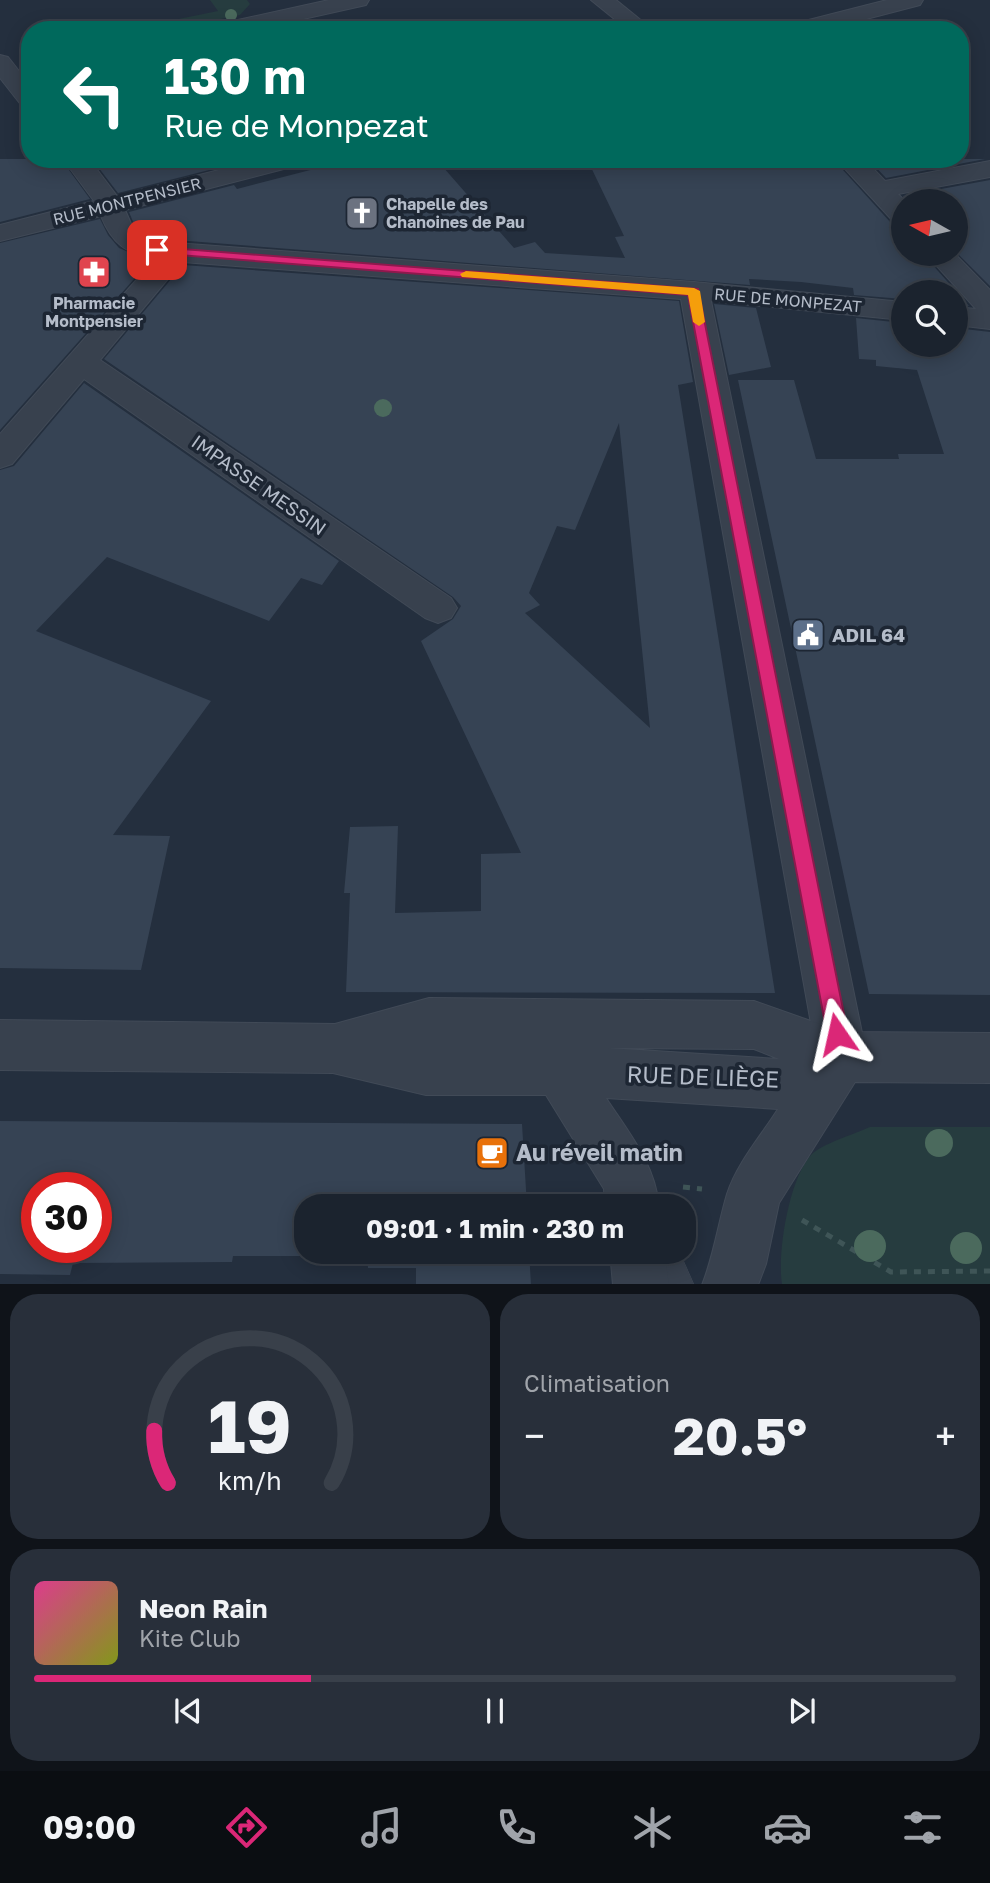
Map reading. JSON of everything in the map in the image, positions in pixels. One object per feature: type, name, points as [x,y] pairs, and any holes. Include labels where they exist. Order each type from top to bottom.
[{"type":"street","points":[[248,21],[283,8],[358,0]]},
{"type":"street","points":[[602,0],[630,21]]},
{"type":"street","points":[[832,21],[912,0]]},
{"type":"street","name":"RUE DE MONPEZAT","points":[[83,168],[110,205],[120,229],[140,248],[175,253],[694,291],[891,310]]},
{"type":"street","name":"RUE MONTPENSIER","points":[[0,233],[258,168]]},
{"type":"street","points":[[858,168],[891,202]]},
{"type":"street","points":[[879,190],[990,169]]},
{"type":"street","points":[[0,456],[175,253]]},
{"type":"street","points":[[951,266],[990,307]]},
{"type":"street","points":[[694,291],[842,1057],[754,1193],[738,1264],[730,1284]]},
{"type":"street","points":[[968,317],[990,320]]},
{"type":"street","name":"IMPASSE MESSIN","points":[[81,362],[438,608]]},
{"type":"street","name":"RUE DE LIÈGE","points":[[0,1045],[333,1048],[426,1070],[559,1046],[783,1084],[842,1057],[990,1058]]},
{"type":"street","points":[[559,1046],[632,1194]]},
{"type":"street","points":[[639,1264],[641,1284]]},
{"type":"lane","points":[[669,1264],[678,1284]]},
{"type":"path","points":[[696,1195],[754,1193],[891,1272],[990,1271]]},
{"type":"green space","points":[[210,0],[247,0],[250,4],[240,15],[211,21],[169,21],[218,11]]},
{"type":"green space","points":[[870,1127],[990,1127],[990,1284],[782,1284],[781,1254],[786,1217],[803,1166],[811,1155],[822,1147]]},
{"type":"building","points":[[0,159],[21,159],[21,168],[68,168],[90,199],[0,222]]},
{"type":"building","points":[[99,168],[217,168],[118,193]]},
{"type":"building","points":[[318,168],[444,168],[514,248],[535,242],[545,253],[625,258],[615,237],[624,236],[591,168],[841,168],[891,223],[891,266],[934,266],[946,280],[891,280],[891,298],[854,295],[853,288],[801,282],[749,279],[750,285],[150,238],[134,224],[129,212],[234,185],[237,189]]},
{"type":"building","points":[[877,168],[938,168],[886,178]]},
{"type":"building","points":[[990,180],[990,286],[968,264],[968,189],[941,189]]},
{"type":"building","points":[[100,219],[119,248],[150,261],[0,430],[0,243]]},
{"type":"building","points":[[183,265],[679,301],[693,382],[678,385],[775,993],[346,992],[350,893],[344,893],[350,827],[398,826],[395,913],[481,911],[481,854],[521,853],[421,641],[453,619],[461,606],[453,597],[104,359]],"holes":[[[619,423],[650,728],[525,613],[540,605],[529,593],[557,526],[575,530]]]},
{"type":"building","points":[[714,304],[756,308],[771,367],[729,375]]},
{"type":"building","points":[[856,318],[891,322],[891,357],[968,357],[968,329],[990,332],[990,995],[869,994],[738,380],[794,380],[816,459],[899,459],[898,454],[944,454],[917,370],[876,366],[876,360],[859,359]]},
{"type":"building","points":[[84,383],[339,561],[322,585],[301,578],[269,621],[107,557],[36,631],[211,701],[113,835],[170,836],[141,970],[0,968],[0,470],[14,466]]},
{"type":"building","points":[[0,1121],[522,1124],[526,1194],[294,1194],[294,1256],[233,1256],[232,1262],[112,1263],[112,1172],[21,1172],[21,1263],[73,1263],[70,1275],[0,1274]]},
{"type":"building","points":[[368,1264],[530,1264],[531,1284],[416,1284],[416,1268],[368,1268]]},
{"type":"slow traffic","points":[[466,274],[694,291],[699,322]]},
{"type":"place","name":"Chapelle des Chanoines de Pau","points":[[362,213]]},
{"type":"place","name":"Pharmacie Montpensier","points":[[94,272]]},
{"type":"place","name":"ADIL 64","points":[[808,635]]},
{"type":"place","name":"Au réveil matin","points":[[492,1153]]},
{"type":"route","points":[[157,250],[694,291],[837,1034]]}]
